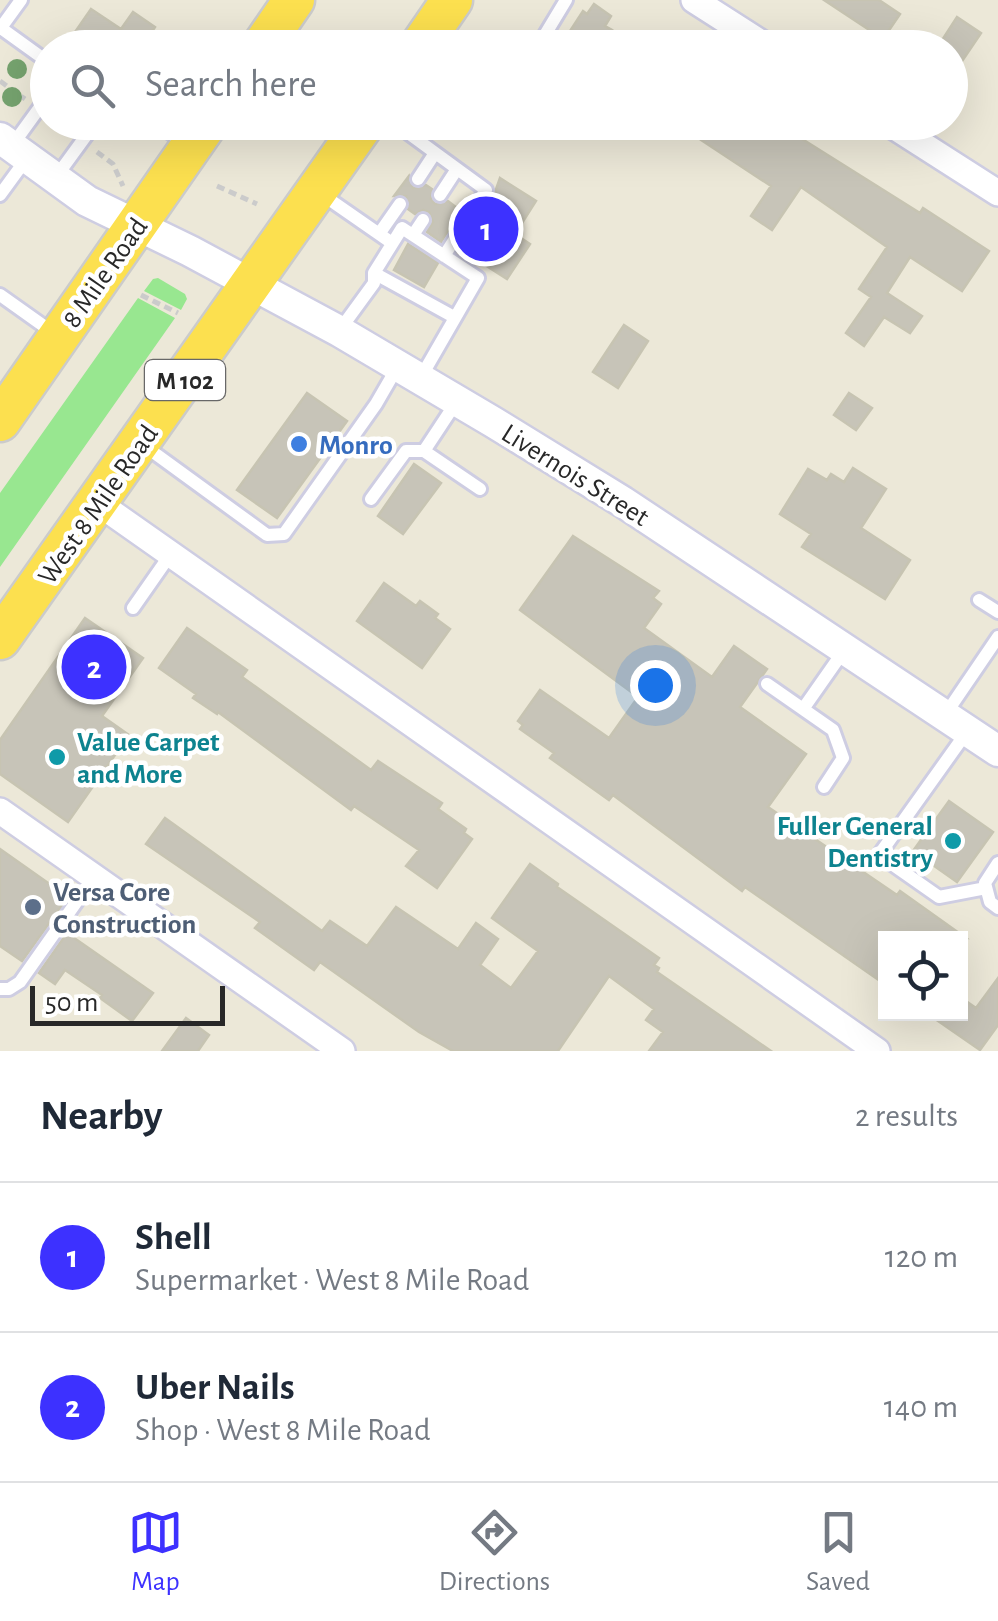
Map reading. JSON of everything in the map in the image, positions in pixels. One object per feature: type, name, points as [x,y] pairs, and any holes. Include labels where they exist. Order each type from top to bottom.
[{"type":"highway","points":[[273,30],[294,0]]},
{"type":"highway","points":[[431,30],[452,0]]},
{"type":"highway","name":"8 Mile Road","points":[[0,420],[196,140]]},
{"type":"highway","name":"West 8 Mile Road","points":[[0,639],[352,140]]},
{"type":"street","points":[[694,0],[741,30]]},
{"type":"street","points":[[915,140],[998,193]]},
{"type":"street","name":"Livernois Street","points":[[13,148],[87,201],[339,332],[623,502],[998,751]]},
{"type":"street","points":[[98,502],[877,1051]]},
{"type":"street","points":[[0,811],[342,1051]]},
{"type":"lane","points":[[21,0],[0,28],[30,49]]},
{"type":"lane","points":[[548,30],[566,0]]},
{"type":"lane","points":[[0,196],[13,148],[30,123]]},
{"type":"lane","points":[[418,140],[486,190],[444,256]]},
{"type":"lane","points":[[55,178],[82,141]]},
{"type":"lane","points":[[418,179],[435,153]]},
{"type":"lane","points":[[440,195],[457,169]]},
{"type":"lane","points":[[317,191],[392,242]]},
{"type":"lane","points":[[379,234],[400,204]]},
{"type":"lane","points":[[413,235],[424,220]]},
{"type":"lane","points":[[140,442],[267,534],[284,534],[376,404],[409,372],[454,317],[478,278],[402,228],[374,273],[374,283],[339,332]]},
{"type":"lane","points":[[374,273],[454,317]]},
{"type":"lane","points":[[0,295],[59,337]]},
{"type":"lane","points":[[424,450],[457,401]]},
{"type":"lane","points":[[371,500],[406,452],[424,450],[480,489]]},
{"type":"lane","points":[[132,608],[170,555]]},
{"type":"lane","points":[[979,600],[998,612]]},
{"type":"lane","points":[[986,888],[939,897],[879,856],[956,723],[998,637]]},
{"type":"lane","points":[[803,709],[845,649]]},
{"type":"lane","points":[[767,684],[832,730],[843,758],[824,787]]},
{"type":"lane","points":[[998,863],[985,882],[990,902],[998,908]]},
{"type":"lane","points":[[0,988],[9,989],[20,982],[94,877]]},
{"type":"path","points":[[82,141],[118,171],[137,226]]},
{"type":"path","points":[[217,186],[257,204]]},
{"type":"path","points":[[141,295],[178,313]]},
{"type":"green space","points":[[158,278],[185,294],[187,299],[181,310],[144,291]]},
{"type":"green space","points":[[138,298],[175,318],[0,567],[0,493]]},
{"type":"building","points":[[824,0],[879,0],[900,14],[889,30],[869,30]]},
{"type":"building","points":[[594,4],[611,16],[605,26],[612,30],[571,30],[583,11],[587,14]]},
{"type":"building","points":[[91,9],[121,29],[133,12],[155,27],[153,30],[76,30]]},
{"type":"building","points":[[957,17],[981,33],[968,52],[968,30],[949,30]]},
{"type":"building","points":[[701,140],[804,140],[989,251],[962,291],[910,257],[887,293],[922,316],[910,333],[884,317],[864,346],[846,333],[871,297],[859,289],[887,247],[801,187],[772,230],[751,216],[771,186]]},
{"type":"building","points":[[409,176],[413,188],[426,185],[432,189],[435,204],[448,201],[461,211],[441,242],[427,232],[433,222],[429,212],[415,214],[408,209],[406,196],[394,196]]},
{"type":"building","points":[[500,178],[536,201],[515,234],[530,244],[507,279],[460,249],[494,195]]},
{"type":"building","points":[[408,244],[438,263],[424,287],[394,270]]},
{"type":"building","points":[[624,325],[648,341],[618,388],[593,372]]},
{"type":"building","points":[[307,393],[347,421],[277,518],[237,490]]},
{"type":"building","points":[[849,393],[872,408],[856,430],[834,415]]},
{"type":"building","points":[[414,464],[441,483],[403,534],[378,516]]},
{"type":"building","points":[[853,468],[886,489],[861,528],[910,560],[885,599],[802,547],[811,534],[780,514],[808,469],[827,480],[831,474],[844,482]]},
{"type":"building","points":[[573,536],[659,591],[653,598],[661,604],[644,628],[712,677],[734,646],[767,669],[740,707],[806,754],[768,807],[956,931],[878,931],[878,979],[745,887],[742,891],[613,795],[609,800],[550,758],[554,753],[520,729],[523,725],[518,721],[540,690],[609,738],[638,697],[520,610]]},
{"type":"building","points":[[384,583],[416,606],[420,601],[450,629],[422,668],[357,621]]},
{"type":"building","name":"Value Carpet and More","points":[[85,618],[143,658],[102,716],[129,735],[68,822],[0,774],[0,740]]},
{"type":"building","points":[[187,628],[247,670],[242,677],[371,770],[378,761],[442,803],[438,809],[466,829],[464,833],[472,839],[437,888],[406,866],[419,850],[354,806],[351,810],[218,712],[193,698],[196,694],[159,668]]},
{"type":"building","name":"Fuller General Dentistry","points":[[949,801],[993,832],[957,882],[913,851]]},
{"type":"building","points":[[165,818],[322,931],[330,921],[367,946],[396,907],[458,949],[476,923],[498,939],[480,965],[511,988],[538,951],[492,918],[530,864],[659,958],[654,965],[659,968],[657,972],[771,1051],[649,1051],[663,1032],[646,1020],[654,1009],[609,976],[558,1051],[453,1051],[419,1032],[320,962],[314,970],[255,928],[260,922],[146,844]]},
{"type":"building","name":"Versa Core Construction","points":[[0,849],[68,897],[22,961],[0,946]]},
{"type":"building","points":[[67,933],[153,993],[132,1021],[65,970],[55,984],[39,973]]},
{"type":"building","points":[[998,978],[998,1025],[980,1050],[938,1021],[968,1021],[968,1002],[976,1008]]},
{"type":"building","points":[[186,1018],[209,1035],[198,1051],[162,1051]]},
{"type":"place","name":"Shell","points":[[486,229]]},
{"type":"place","name":"Monro","points":[[299,444]]},
{"type":"place","name":"Uber Nails","points":[[94,667]]},
{"type":"place","name":"Value Carpet and More","points":[[57,757]]},
{"type":"place","name":"Fuller General Dentistry","points":[[953,841]]},
{"type":"place","name":"Versa Core Construction","points":[[33,907]]}]
